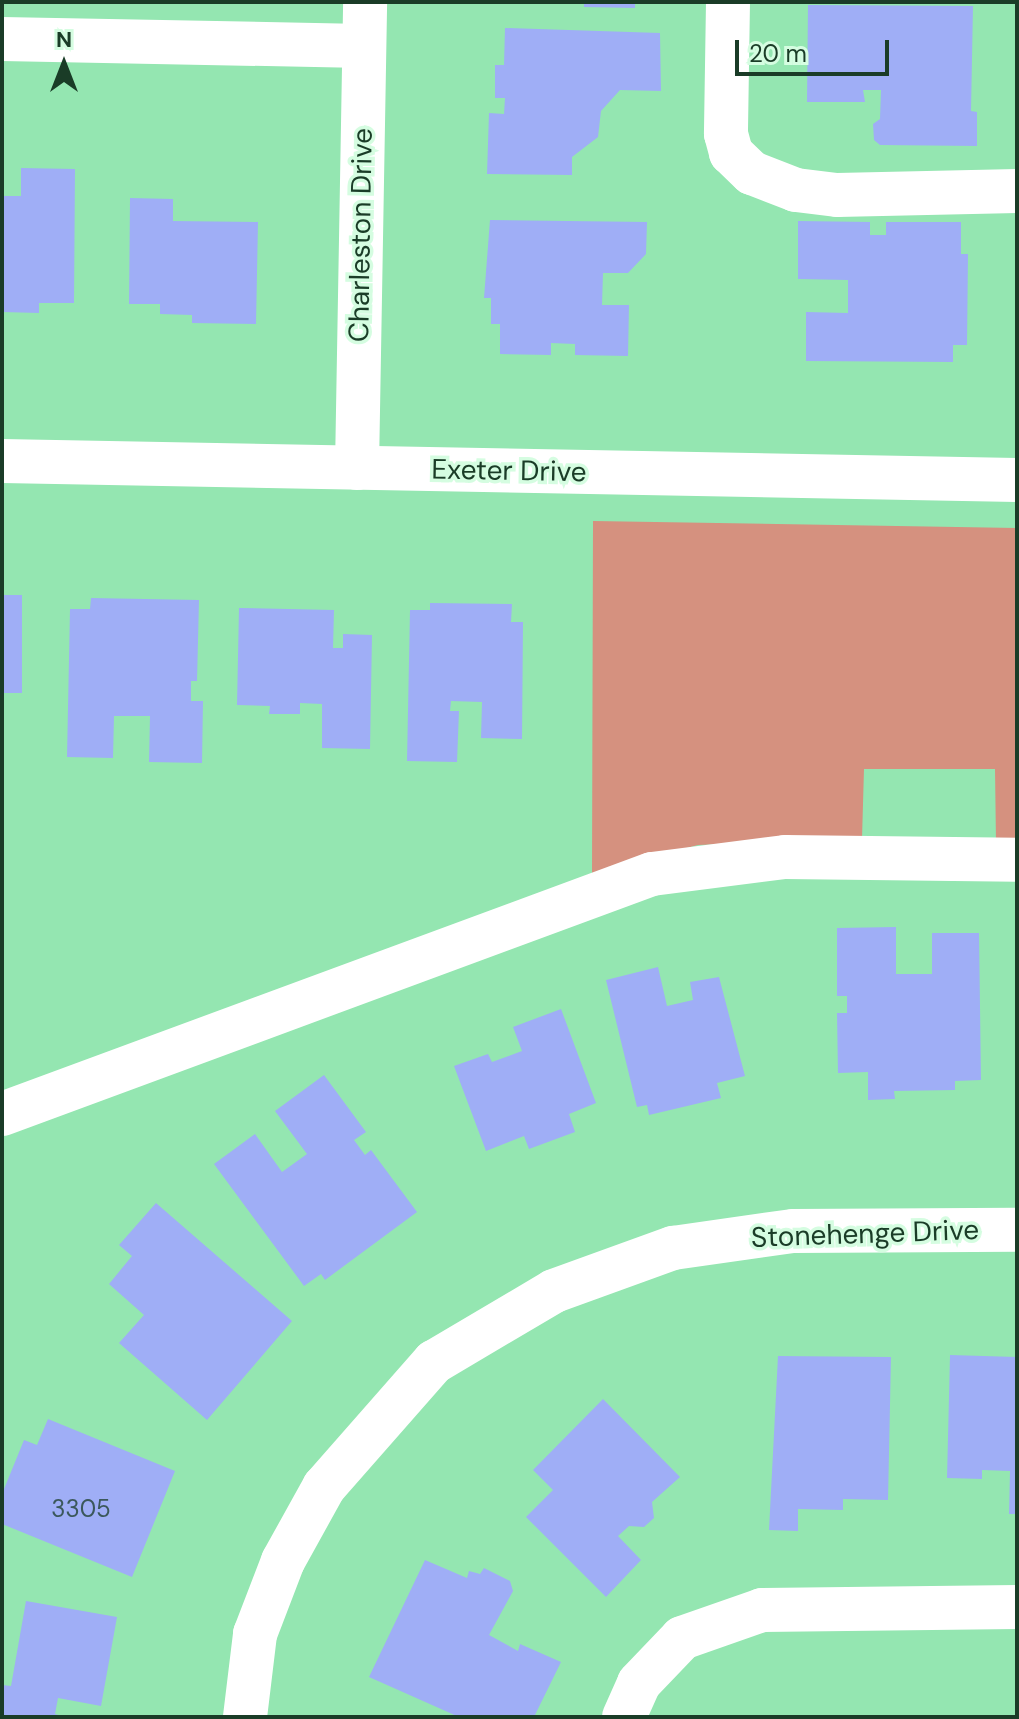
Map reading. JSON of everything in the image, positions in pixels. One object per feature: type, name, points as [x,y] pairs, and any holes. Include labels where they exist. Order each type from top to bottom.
[{"type":"street","name":"Charleston Drive","points":[[357,468],[365,2]]},
{"type":"street","points":[[728,2],[726,134],[731,153],[752,173],[796,190],[837,195],[1017,191]]},
{"type":"street","points":[[2,39],[364,46]]},
{"type":"street","name":"Exeter Drive","points":[[2,461],[1017,480]]},
{"type":"street","points":[[2,1114],[652,874],[785,857],[1017,860]]},
{"type":"street","name":"Stonehenge Drive","points":[[245,1717],[255,1634],[283,1561],[324,1487],[434,1362],[554,1291],[673,1248],[793,1231],[1017,1230]]},
{"type":"street","points":[[624,1717],[639,1683],[682,1638],[762,1610],[1017,1607]]},
{"type":"shaded area","points":[[593,521],[1017,528],[1017,844],[996,843],[995,769],[864,769],[862,839],[698,845],[592,873]]},
{"type":"building","points":[[584,2],[635,2],[635,8],[584,7]]},
{"type":"building","points":[[808,5],[973,6],[971,111],[977,112],[977,146],[880,145],[874,140],[873,124],[880,119],[881,90],[863,90],[865,102],[807,102]]},
{"type":"building","points":[[505,28],[660,33],[661,91],[620,90],[601,111],[598,137],[572,157],[572,175],[487,174],[489,113],[504,114],[505,98],[495,98],[495,65],[504,65]]},
{"type":"building","points":[[21,168],[75,169],[74,303],[39,303],[39,313],[2,312],[2,196],[21,196]]},
{"type":"building","points":[[130,198],[173,199],[173,221],[258,222],[256,324],[192,323],[192,315],[160,314],[160,304],[129,304]]},
{"type":"building","points":[[490,220],[647,222],[646,254],[628,273],[603,273],[602,305],[629,305],[628,356],[575,355],[575,344],[551,343],[551,355],[500,354],[500,324],[491,324],[491,298],[484,298]]},
{"type":"building","points":[[798,221],[870,222],[870,235],[886,235],[886,222],[961,222],[961,254],[968,254],[967,345],[953,345],[953,362],[806,361],[806,312],[848,313],[848,280],[798,279]]},
{"type":"building","points":[[2,595],[22,595],[22,693],[2,693]]},
{"type":"building","points":[[91,598],[199,600],[197,681],[191,681],[191,701],[203,701],[202,763],[149,762],[150,716],[114,716],[113,758],[67,757],[70,609],[90,609]]},
{"type":"building","points":[[430,603],[512,604],[511,622],[523,622],[522,739],[481,738],[482,702],[451,701],[450,711],[459,711],[457,762],[407,761],[410,610],[430,610]]},
{"type":"building","points":[[239,608],[334,610],[333,648],[343,648],[343,634],[372,635],[370,749],[322,748],[322,704],[300,703],[300,714],[269,714],[270,706],[237,705]]},
{"type":"building","points":[[896,927],[896,974],[932,974],[932,933],[979,933],[981,1080],[955,1081],[955,1090],[894,1091],[895,1099],[868,1100],[868,1072],[838,1073],[837,1013],[847,1013],[847,996],[837,996],[837,928]]},
{"type":"building","points":[[658,967],[667,1006],[693,1000],[690,982],[719,977],[745,1076],[717,1083],[721,1098],[649,1115],[647,1105],[637,1107],[606,980]]},
{"type":"building","points":[[561,1009],[596,1103],[569,1114],[575,1132],[529,1149],[524,1136],[486,1151],[454,1066],[488,1054],[492,1062],[522,1051],[513,1027]]},
{"type":"building","points":[[324,1075],[366,1132],[354,1140],[365,1155],[371,1150],[417,1212],[325,1280],[321,1274],[304,1286],[214,1164],[255,1134],[282,1172],[307,1154],[275,1111]]},
{"type":"building","points":[[156,1203],[292,1321],[207,1420],[119,1343],[144,1315],[109,1284],[132,1256],[119,1245]]},
{"type":"building","points":[[950,1355],[1017,1357],[1017,1514],[1009,1514],[1010,1471],[982,1470],[982,1479],[947,1478]]},
{"type":"building","points":[[778,1356],[891,1357],[888,1500],[843,1499],[843,1510],[798,1509],[798,1531],[769,1530]]},
{"type":"building","points":[[603,1399],[680,1477],[652,1502],[654,1518],[644,1527],[629,1526],[618,1536],[641,1560],[606,1597],[526,1517],[553,1490],[533,1470]]},
{"type":"building","points":[[48,1419],[175,1471],[132,1577],[2,1524],[2,1494],[24,1440],[37,1445]]},
{"type":"building","points":[[425,1560],[467,1578],[469,1571],[480,1574],[484,1568],[510,1581],[513,1591],[489,1635],[518,1651],[520,1644],[561,1662],[534,1717],[459,1717],[369,1677]]},
{"type":"building","points":[[26,1601],[117,1617],[101,1706],[58,1698],[55,1714],[65,1717],[2,1717],[2,1685],[11,1686]]}]
